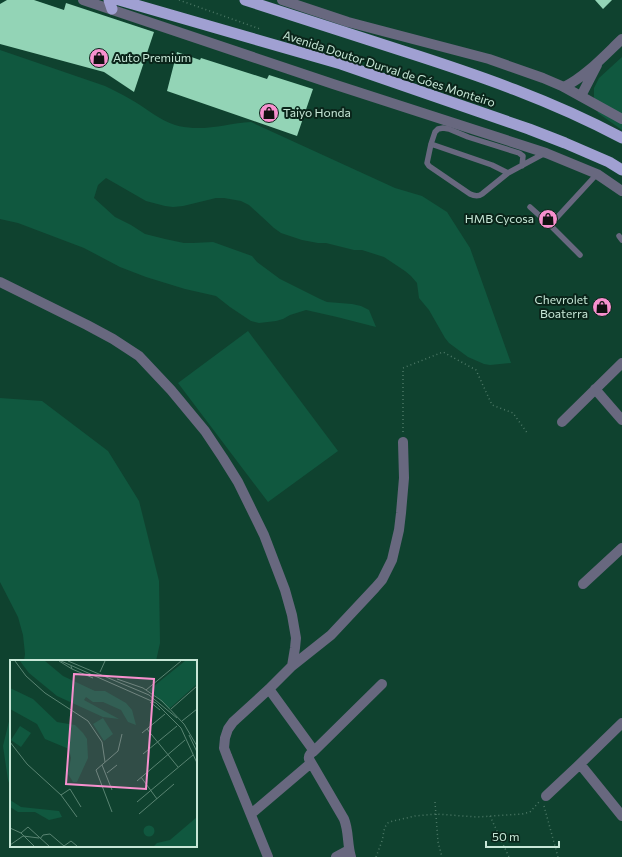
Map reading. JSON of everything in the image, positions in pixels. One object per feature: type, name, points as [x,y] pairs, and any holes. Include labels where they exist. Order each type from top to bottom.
[{"type":"highway","name":"Avenida Doutor Durval de Góes Monteiro","points":[[245,0],[444,64],[536,98],[596,124],[622,138]]},
{"type":"highway","name":"Avenida Doutor Durval de Góes Monteiro","points":[[113,3],[341,64],[529,129],[580,149],[609,162],[622,170]]},
{"type":"highway","points":[[348,22],[354,35]]},
{"type":"street","points":[[83,0],[113,3],[333,84],[546,153],[598,174],[622,191]]},
{"type":"street","points":[[282,0],[348,22],[490,59],[564,87],[622,119]]},
{"type":"street","points":[[564,87],[573,82],[598,62],[622,39]]},
{"type":"street","points":[[581,96],[598,62]]},
{"type":"street","points":[[0,282],[87,325],[113,339],[139,356],[205,430],[238,482],[264,535],[285,590],[292,615],[296,638],[292,666]]},
{"type":"street","points":[[562,422],[622,363]]},
{"type":"street","points":[[595,389],[622,420]]},
{"type":"street","points":[[268,857],[224,748],[224,738],[233,722],[292,666],[331,635],[382,580],[394,554],[402,513],[404,478],[403,442]]},
{"type":"street","points":[[584,584],[622,548]]},
{"type":"street","points":[[336,857],[350,853],[347,826],[308,757],[382,684]]},
{"type":"street","points":[[269,689],[314,751]]},
{"type":"street","points":[[544,798],[622,723]]},
{"type":"street","points":[[251,814],[311,763]]},
{"type":"street","points":[[580,764],[622,816]]},
{"type":"lane","points":[[522,166],[523,157],[521,154],[468,137],[450,129],[443,128],[438,129],[436,132],[431,144],[427,161],[429,166],[473,195],[478,196],[508,173],[522,166],[546,153]]},
{"type":"lane","points":[[431,144],[492,165],[508,173]]},
{"type":"lane","points":[[550,226],[598,174]]},
{"type":"lane","points":[[530,207],[580,255]]},
{"type":"path","points":[[403,442],[403,368],[443,352],[476,370],[492,405],[513,413],[528,434]]},
{"type":"path","points":[[376,857],[383,840],[384,828],[389,822],[415,816],[436,814],[477,817],[522,814],[530,812],[544,798]]},
{"type":"path","points":[[544,798],[558,857]]},
{"type":"path","points":[[435,802],[438,842],[442,857]]},
{"type":"path","points":[[490,816],[509,857]]},
{"type":"green space","points":[[0,50],[105,86],[136,102],[163,120],[177,126],[200,128],[251,122],[395,188],[422,196],[447,212],[470,248],[511,363],[490,365],[484,364],[468,357],[449,343],[429,310],[419,298],[417,283],[405,271],[384,257],[362,250],[354,250],[326,243],[302,240],[281,233],[249,205],[241,201],[216,198],[183,206],[165,206],[146,201],[106,178],[98,185],[94,198],[115,217],[145,234],[184,243],[213,242],[252,256],[257,262],[280,279],[320,299],[327,302],[361,306],[369,310],[376,327],[306,310],[276,321],[259,323],[251,321],[216,296],[185,289],[146,277],[120,267],[84,248],[18,223],[0,219]]},
{"type":"green space","points":[[622,57],[622,130],[598,113],[594,100],[594,88],[599,78]]},
{"type":"green space","points":[[248,331],[338,451],[268,502],[178,383]]},
{"type":"green space","points":[[0,398],[42,401],[108,451],[139,501],[159,581],[160,643],[156,660],[24,660],[23,635],[18,617],[0,582]]},
{"type":"green space","points":[[10,717],[10,786],[8,780],[3,746]]},
{"type":"building","name":"Auto Premium","points":[[7,0],[34,0],[64,10],[66,3],[154,32],[134,92],[104,72],[0,44],[0,4]]},
{"type":"building","points":[[595,0],[612,0],[603,9]]},
{"type":"building","name":"Taiyo Honda","points":[[177,52],[267,79],[269,75],[313,89],[297,136],[167,91]]},
{"type":"place","name":"Auto Premium","points":[[99,58]]},
{"type":"place","name":"Taiyo Honda","points":[[269,113]]},
{"type":"place","name":"HMB Cycosa","points":[[548,219]]},
{"type":"place","name":"Chevrolet Boaterra","points":[[602,307]]}]
